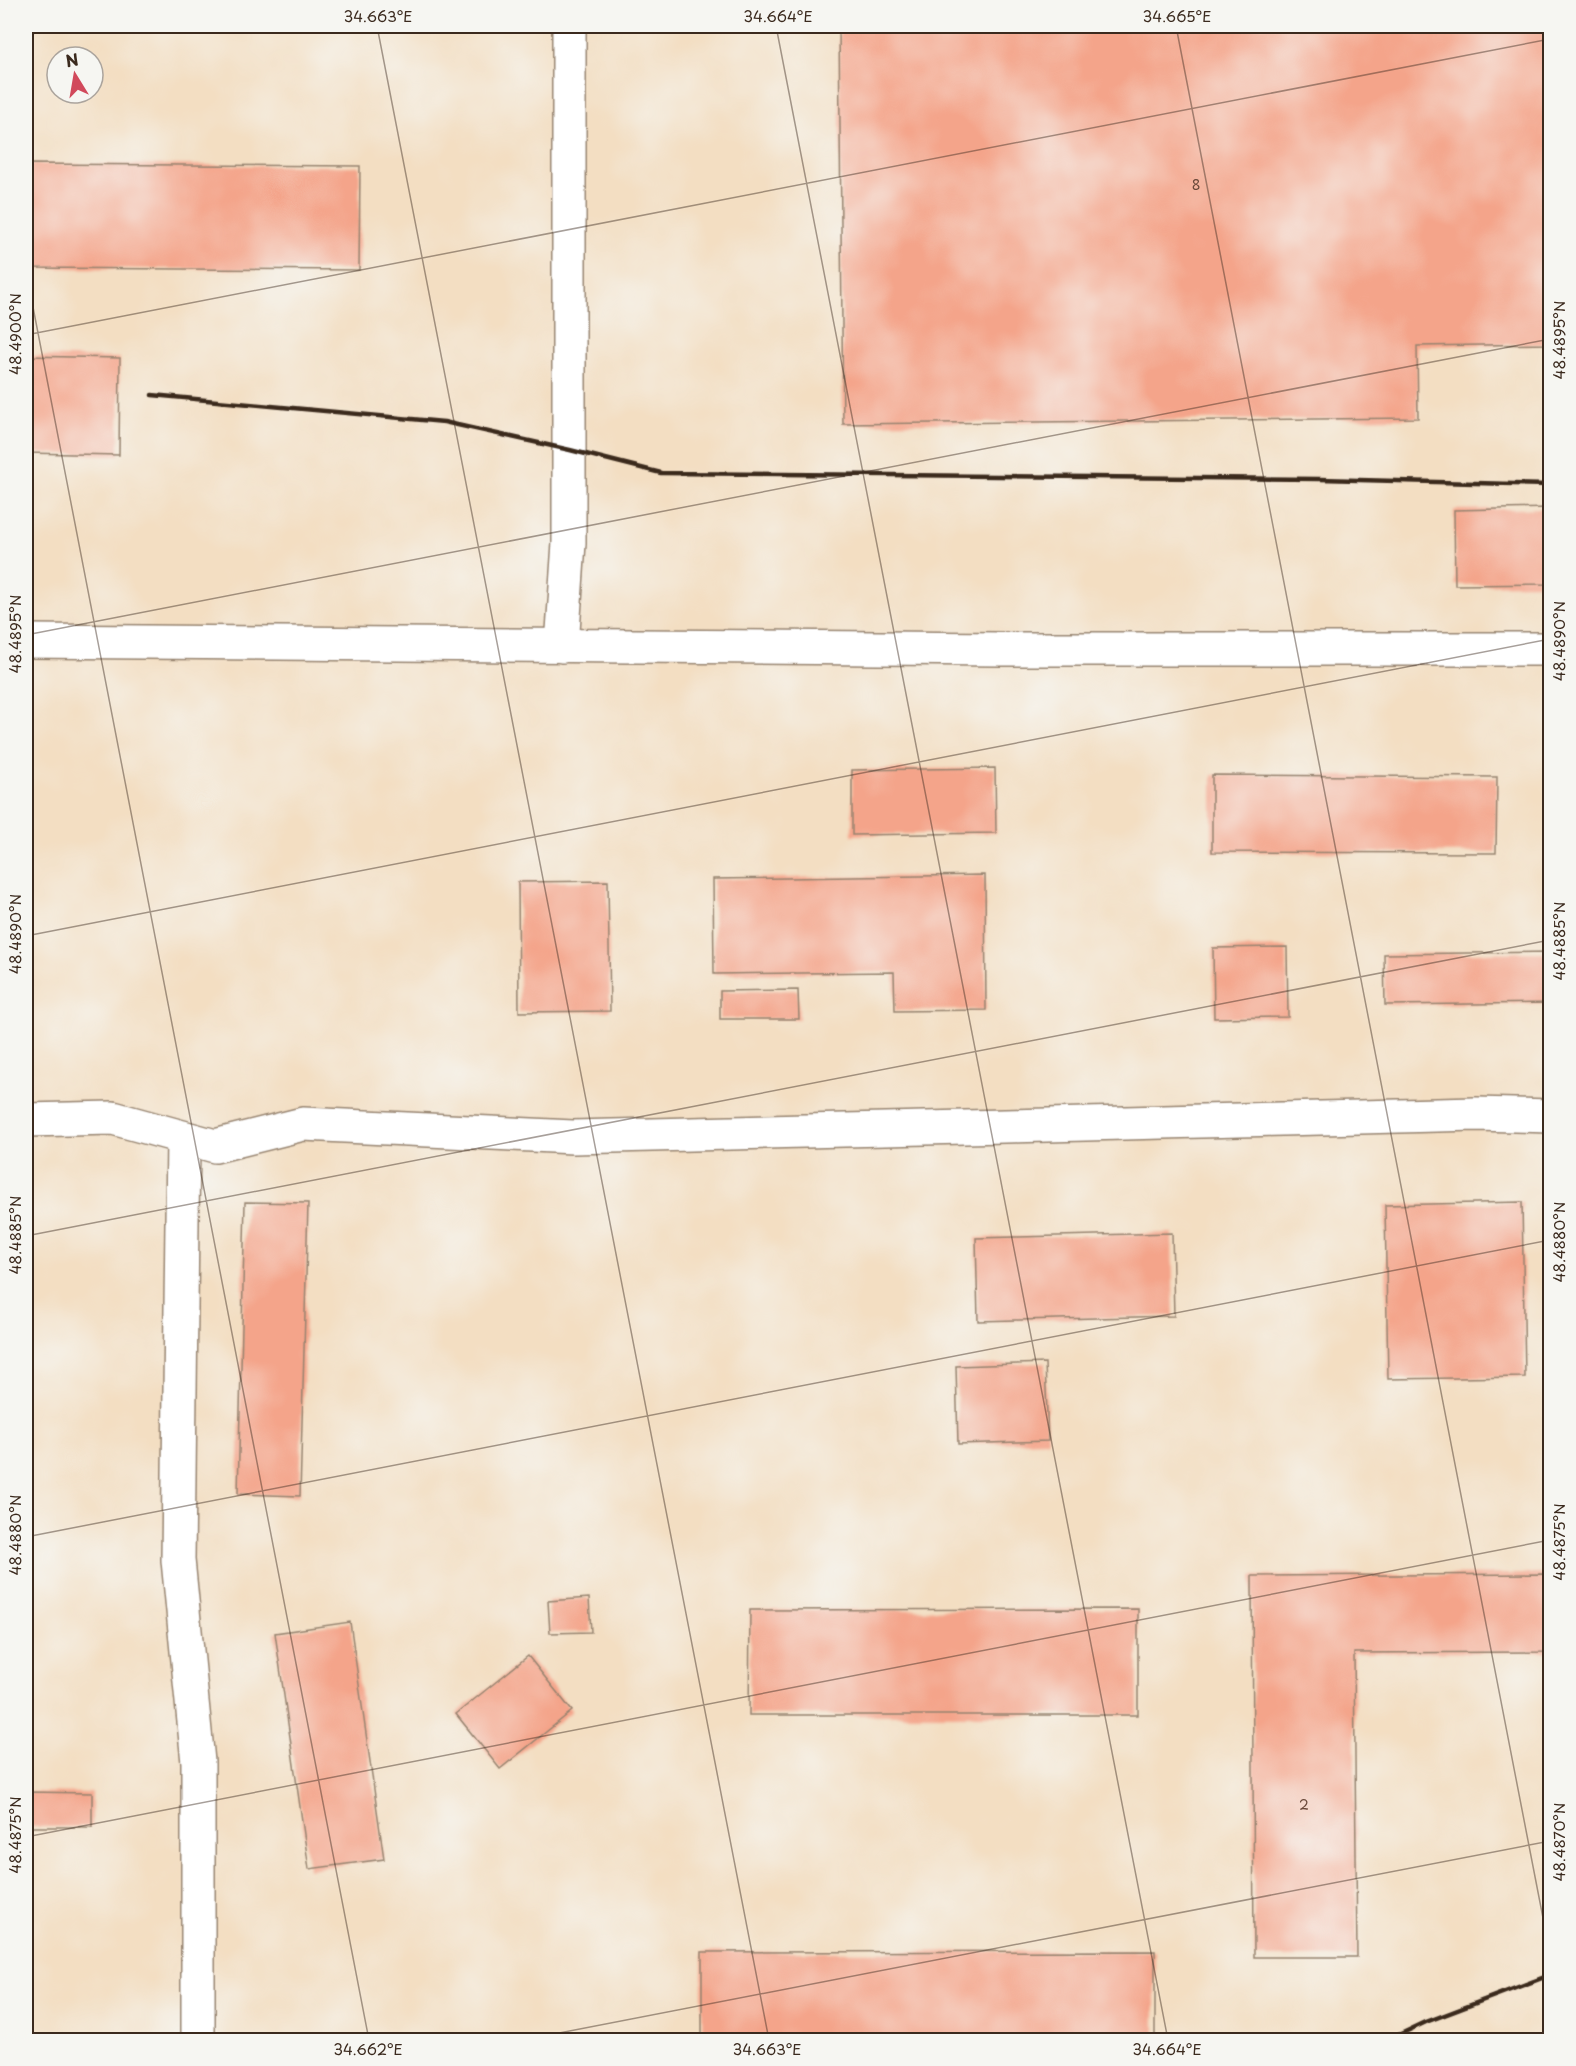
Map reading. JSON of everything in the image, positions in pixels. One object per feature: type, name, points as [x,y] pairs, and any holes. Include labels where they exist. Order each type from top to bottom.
[{"type":"street","points":[[562,646],[570,531],[569,26]]},
{"type":"street","points":[[26,641],[990,649],[1551,649]]},
{"type":"street","points":[[26,1120],[113,1118],[215,1146],[303,1124],[573,1137],[1476,1114],[1551,1116]]},
{"type":"street","points":[[183,1138],[178,1560],[198,1762],[198,2040]]},
{"type":"building","points":[[839,26],[1550,26],[1550,344],[1417,346],[1418,418],[843,424]]},
{"type":"building","points":[[26,164],[360,166],[359,270],[26,268]]},
{"type":"building","points":[[26,356],[120,358],[119,455],[26,453]]},
{"type":"building","points":[[1550,508],[1550,584],[1455,585],[1454,510]]},
{"type":"building","points":[[995,768],[996,833],[852,835],[852,770]]},
{"type":"building","points":[[1212,775],[1497,777],[1496,853],[1212,852]]},
{"type":"building","points":[[985,875],[986,1010],[895,1011],[894,972],[714,974],[713,879]]},
{"type":"building","points":[[608,881],[610,1011],[519,1012],[518,882]]},
{"type":"building","points":[[1287,947],[1288,1017],[1214,1018],[1213,948]]},
{"type":"building","points":[[1550,952],[1550,1003],[1385,1005],[1384,954]]},
{"type":"building","points":[[798,990],[799,1019],[720,1019],[720,991]]},
{"type":"building","points":[[245,1202],[308,1203],[300,1496],[238,1494]]},
{"type":"building","points":[[1522,1202],[1525,1377],[1388,1379],[1385,1205]]},
{"type":"building","points":[[1172,1233],[1174,1316],[978,1321],[976,1238]]},
{"type":"building","points":[[1045,1363],[1048,1441],[958,1444],[956,1366]]},
{"type":"building","points":[[1550,1574],[1550,1652],[1354,1653],[1357,1957],[1254,1957],[1252,1576]]},
{"type":"building","points":[[589,1598],[591,1632],[550,1633],[548,1601]]},
{"type":"building","points":[[1138,1609],[1138,1715],[749,1715],[750,1610]]},
{"type":"building","points":[[350,1622],[384,1859],[309,1869],[275,1633]]},
{"type":"building","points":[[528,1656],[572,1711],[500,1769],[456,1714]]},
{"type":"building","points":[[26,1792],[92,1793],[92,1827],[26,1827]]},
{"type":"building","points":[[1155,1951],[1155,2040],[702,2040],[702,1952]]},
{"type":"railway","points":[[152,395],[444,422],[661,473],[1320,479],[1550,485]]},
{"type":"railway","points":[[1388,2040],[1426,2022],[1550,1975]]}]
